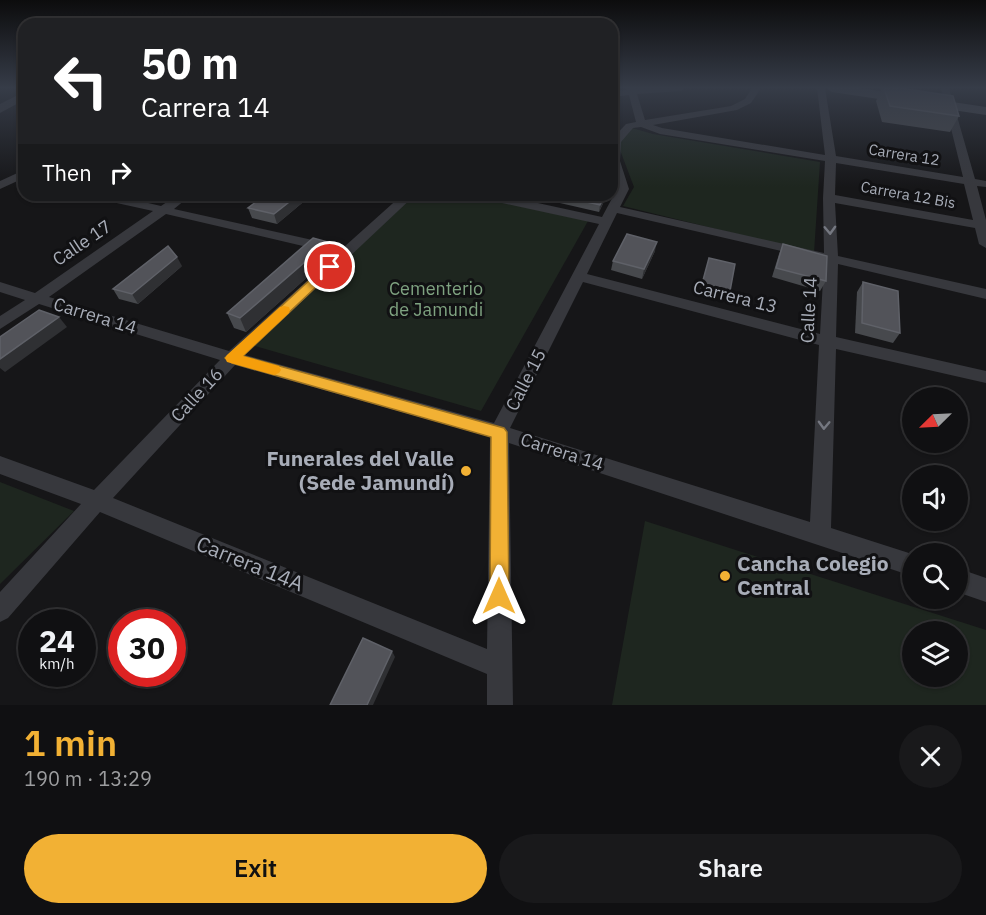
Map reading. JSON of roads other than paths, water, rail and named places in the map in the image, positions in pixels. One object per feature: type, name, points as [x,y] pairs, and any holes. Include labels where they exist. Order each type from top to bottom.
[{"type":"street","points":[[641,123],[654,121]]},
{"type":"street","name":"Calle 14","points":[[820,534],[831,259],[829,198],[831,159],[826,121]]},
{"type":"street","points":[[952,121],[984,226],[986,244]]},
{"type":"street","name":"Calle 15","points":[[618,137],[630,126],[641,123]]},
{"type":"street","name":"Carrera 12","points":[[641,123],[660,131],[986,184]]},
{"type":"street","points":[[0,173],[18,176]]},
{"type":"street","points":[[0,186],[18,177]]},
{"type":"street","name":"Carrera 12 Bis","points":[[829,198],[984,226]]},
{"type":"street","points":[[125,201],[346,252]]},
{"type":"street","name":"Calle 17","points":[[0,324],[177,201]]},
{"type":"street","name":"Calle 16","points":[[0,610],[97,501],[232,358],[402,201]]},
{"type":"street","points":[[522,201],[611,215],[831,259],[986,294]]},
{"type":"street","name":"Calle 15","points":[[500,705],[499,432],[611,215],[615,201]]},
{"type":"street","name":"Carrera 13","points":[[579,277],[826,341],[986,377]]},
{"type":"street","points":[[0,287],[36,298]]},
{"type":"street","name":"Carrera 14","points":[[36,298],[232,358],[499,432],[902,562]]},
{"type":"street","name":"Carrera 14A","points":[[0,465],[97,501],[500,667]]},
{"type":"street","points":[[968,584],[986,590]]},
{"type":"place","name":"Funerales del Valle (Sede Jamundí)","points":[[466,471]]},
{"type":"place","name":"Cancha Colegio Central","points":[[725,576]]},
{"type":"park label","name":"Cementerio de Jamundi","points":[[436,299]]}]
